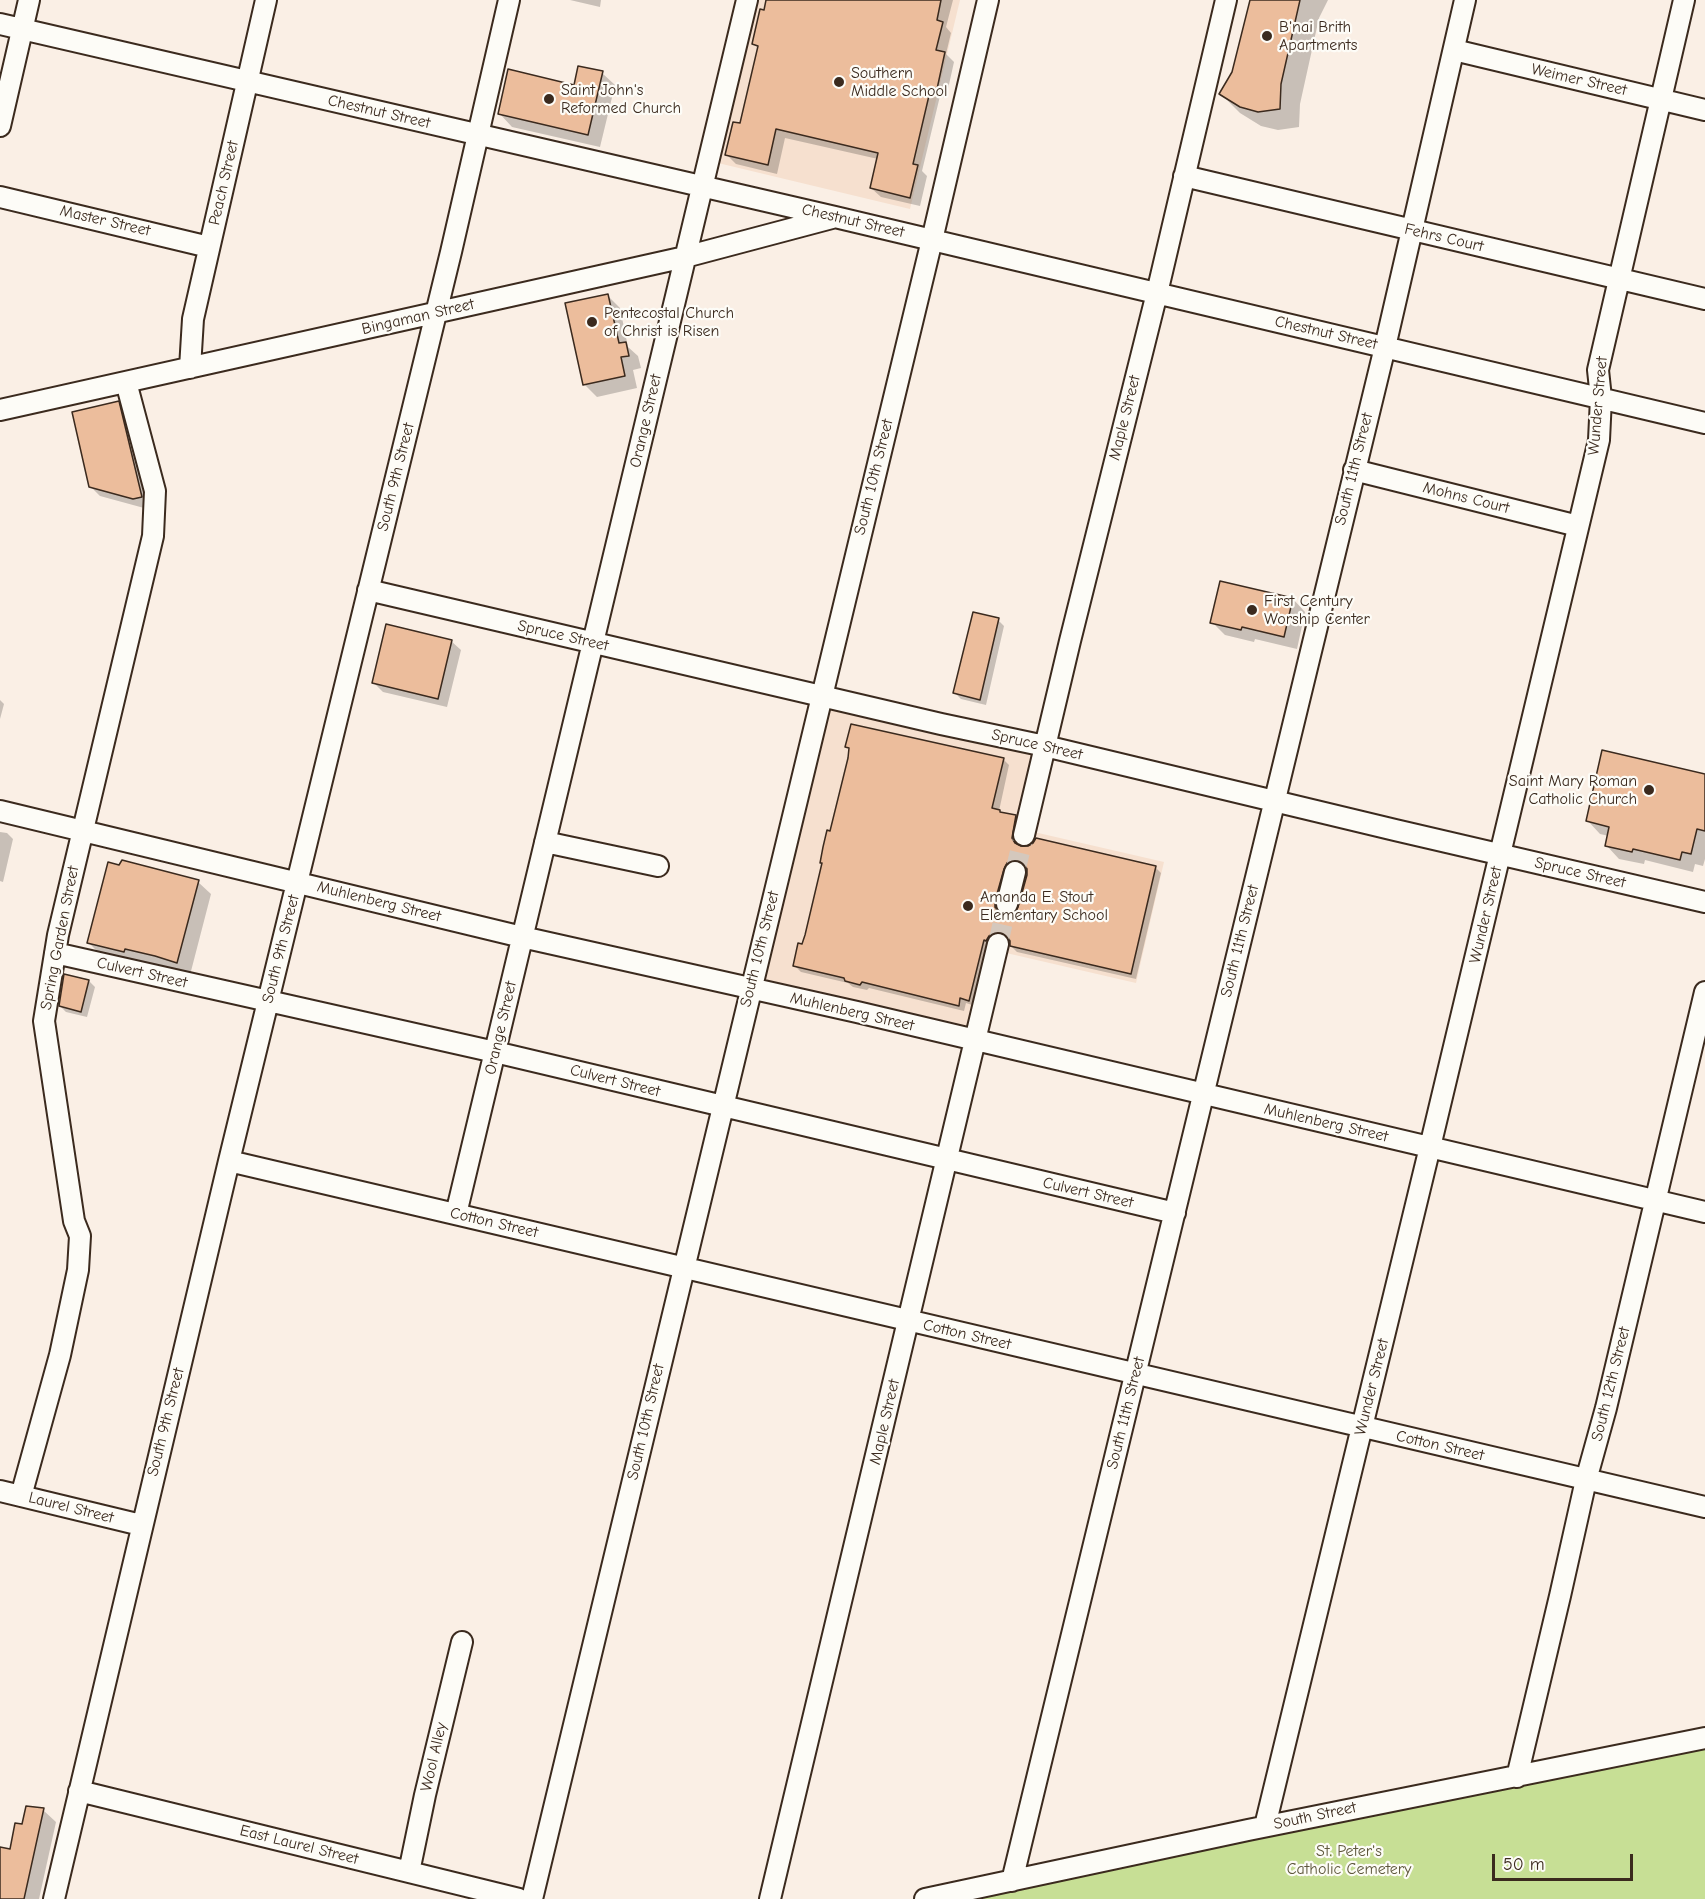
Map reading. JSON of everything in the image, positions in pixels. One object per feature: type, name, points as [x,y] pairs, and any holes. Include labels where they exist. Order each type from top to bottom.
[{"type":"street","points":[[0,126],[28,0]]},
{"type":"street","name":"Peach Street","points":[[190,368],[193,319],[266,0]]},
{"type":"street","name":"South 9th Street","points":[[54,1899],[141,1525],[436,313],[509,0]]},
{"type":"street","name":"Orange Street","points":[[456,1214],[747,0]]},
{"type":"street","name":"South 10th Street","points":[[532,1899],[988,0]]},
{"type":"street","name":"Maple Street","points":[[1024,835],[1157,293],[1226,0]]},
{"type":"street","name":"South 11th Street","points":[[1012,1881],[1385,347],[1465,0]]},
{"type":"street","name":"Wunder Street","points":[[1265,1826],[1599,440],[1601,398],[1598,370],[1684,0]]},
{"type":"street","name":"Chestnut Street","points":[[0,24],[835,217],[1705,423]]},
{"type":"street","name":"Weimer Street","points":[[1454,50],[1705,110]]},
{"type":"street","name":"Fehrs Court","points":[[1184,176],[1705,299]]},
{"type":"street","name":"Master Street","points":[[0,197],[209,247]]},
{"type":"street","name":"Bingaman Street","points":[[0,410],[685,257],[835,217]]},
{"type":"street","name":"Spring Garden Street","points":[[21,1496],[60,1355],[79,1261],[80,1236],[74,1221],[44,1021],[55,953],[82,831],[153,536],[155,491],[126,382]]},
{"type":"street","name":"Mohns Court","points":[[1354,470],[1578,526]]},
{"type":"street","name":"Spruce Street","points":[[368,590],[1045,746],[1274,802],[1705,902]]},
{"type":"street","name":"Muhlenberg Street","points":[[0,811],[522,937],[975,1040],[1705,1212]]},
{"type":"street","points":[[545,842],[658,866]]},
{"type":"street","points":[[1007,904],[1015,872]]},
{"type":"street","name":"Maple Street","points":[[770,1899],[998,944]]},
{"type":"street","name":"Culvert Street","points":[[55,953],[495,1052],[1175,1213]]},
{"type":"street","name":"South 12th Street","points":[[1516,1777],[1705,992]]},
{"type":"street","name":"Cotton Street","points":[[229,1161],[1705,1508]]},
{"type":"street","name":"Laurel Street","points":[[0,1491],[141,1525]]},
{"type":"street","name":"Wool Alley","points":[[409,1872],[462,1642]]},
{"type":"street","name":"South Street","points":[[925,1899],[1265,1826],[1705,1738]]},
{"type":"street","name":"East Laurel Street","points":[[79,1791],[519,1899]]},
{"type":"shaded area","name":"Southern Middle School","points":[[757,0],[960,0],[910,209],[718,163]]},
{"type":"shaded area","name":"Amanda E. Stout Elementary School","points":[[831,699],[1039,747],[1021,829],[1164,862],[1136,983],[989,949],[970,1028],[765,981]]},
{"type":"green space","name":"St. Peter's Catholic Cemetery","points":[[1705,1738],[1705,1899],[925,1899]]},
{"type":"building","name":"Southern Middle School","points":[[766,0],[941,0],[937,20],[943,22],[936,50],[945,52],[937,89],[931,87],[913,164],[918,165],[910,198],[870,188],[878,153],[776,129],[768,165],[725,155],[733,122],[740,123],[758,46],[752,44],[760,9],[764,10]]},
{"type":"building","name":"B'nai Brith Apartments","points":[[1250,0],[1300,0],[1281,84],[1280,109],[1258,112],[1240,107],[1219,94],[1232,72]]},
{"type":"building","name":"Saint John's Reformed Church","points":[[578,66],[603,71],[588,135],[498,114],[508,69],[574,85]]},
{"type":"building","name":"Pentecostal Church of Christ is Risen","points":[[608,294],[619,343],[626,342],[629,356],[621,357],[625,376],[583,385],[565,303]]},
{"type":"building","points":[[119,401],[142,497],[133,499],[89,487],[72,412]]},
{"type":"building","name":"First Century Worship Center","points":[[1220,581],[1293,598],[1284,637],[1242,627],[1241,630],[1210,623]]},
{"type":"building","points":[[973,612],[999,618],[980,700],[953,693]]},
{"type":"building","points":[[386,624],[452,640],[438,699],[372,683]]},
{"type":"building","name":"Amanda E. Stout Elementary School","points":[[851,724],[1004,758],[992,808],[1016,815],[1012,838],[1015,843],[1028,846],[1036,838],[1156,866],[1131,974],[1010,946],[1007,936],[1000,932],[984,940],[969,1001],[960,998],[959,1006],[862,982],[860,985],[845,981],[844,978],[793,966],[798,943],[802,944],[805,935],[822,863],[820,863],[827,830],[830,831],[848,758],[849,748],[845,747]],"holes":[[[1012,860],[1024,864],[1027,875],[1015,913],[1005,916],[998,912],[995,901],[1007,863]]]},
{"type":"building","name":"Saint Mary Roman Catholic Church","points":[[1602,750],[1705,774],[1705,831],[1697,829],[1691,854],[1682,852],[1680,860],[1633,849],[1632,852],[1605,846],[1609,827],[1586,821]]},
{"type":"building","points":[[122,860],[199,880],[177,963],[125,949],[124,952],[87,943],[108,862],[119,865]]},
{"type":"building","points":[[64,974],[89,980],[81,1012],[59,1006]]},
{"type":"building","points":[[26,1806],[44,1808],[24,1899],[0,1899],[0,1847],[10,1849],[15,1823],[22,1824]]},
{"type":"tunnel","points":[[1015,872],[1024,835]]},
{"type":"tunnel","points":[[998,944],[1007,904]]},
{"type":"place","name":"B'nai Brith Apartments","points":[[1267,36]]},
{"type":"place","name":"Southern Middle School","points":[[839,82]]},
{"type":"place","name":"Saint John's Reformed Church","points":[[549,99]]},
{"type":"place","name":"Pentecostal Church of Christ is Risen","points":[[592,322]]},
{"type":"place","name":"First Century Worship Center","points":[[1252,610]]},
{"type":"place","name":"Saint Mary Roman Catholic Church","points":[[1649,790]]},
{"type":"place","name":"Amanda E. Stout Elementary School","points":[[968,906]]}]
